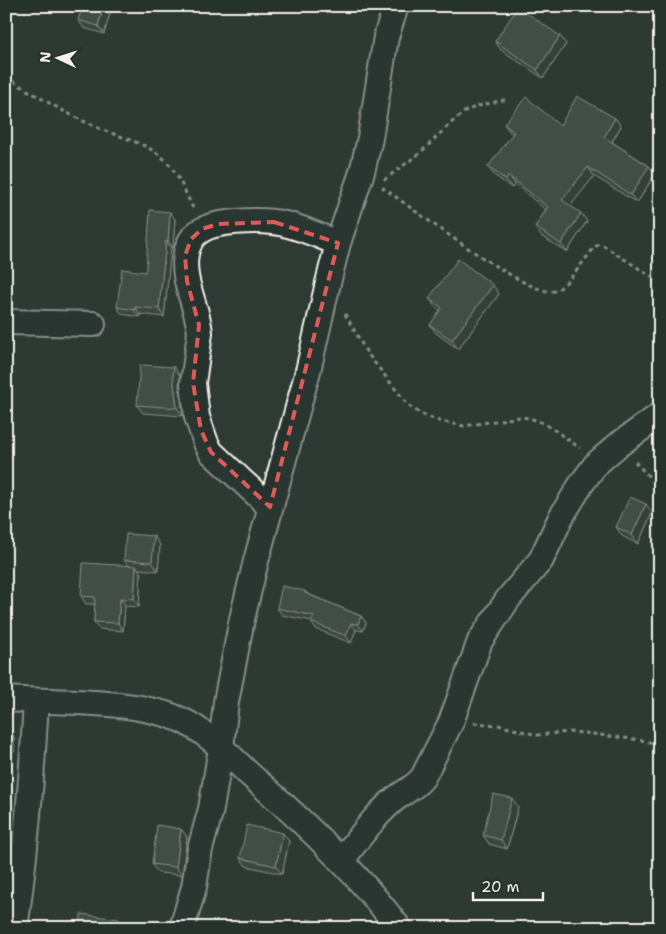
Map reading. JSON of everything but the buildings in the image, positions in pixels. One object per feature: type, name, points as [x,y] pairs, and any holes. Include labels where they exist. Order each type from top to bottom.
[{"type":"street","points":[[182,928],[194,887],[200,850],[211,808],[226,702],[242,619],[270,507],[308,371],[338,244],[362,172],[370,138],[386,37],[396,6]]},
{"type":"street","points":[[270,507],[211,452],[197,417],[193,383],[200,333],[187,281],[185,256],[191,239],[202,229],[218,224],[254,221],[274,222],[338,244]]},
{"type":"street","points":[[6,322],[93,324]]},
{"type":"street","points":[[341,861],[377,817],[395,799],[420,782],[451,722],[480,641],[508,599],[541,560],[561,517],[582,483],[596,464],[618,445],[660,415]]},
{"type":"street","points":[[6,699],[133,707],[158,712],[180,720],[221,748],[276,797],[341,861],[389,922]]},
{"type":"street","points":[[15,928],[25,858],[33,768],[36,701]]},
{"type":"path","points":[[6,77],[47,102],[95,127],[156,153],[167,162],[181,184],[202,229]]},
{"type":"path","points":[[508,99],[478,106],[466,111],[420,153],[378,185],[499,268],[540,290],[548,292],[559,289],[598,245],[604,246],[660,282]]},
{"type":"path","points":[[328,283],[367,353],[408,405],[419,413],[439,421],[464,426],[527,417],[554,430],[582,450],[596,464]]},
{"type":"path","points":[[618,445],[660,488]]},
{"type":"path","points":[[451,722],[498,724],[536,735],[584,732],[647,741],[660,747]]},
{"type":"highlighted area","points":[[274,222],[338,243],[270,507],[211,452],[201,430],[193,383],[199,325],[187,281],[185,256],[191,239],[202,229],[218,224]]}]
